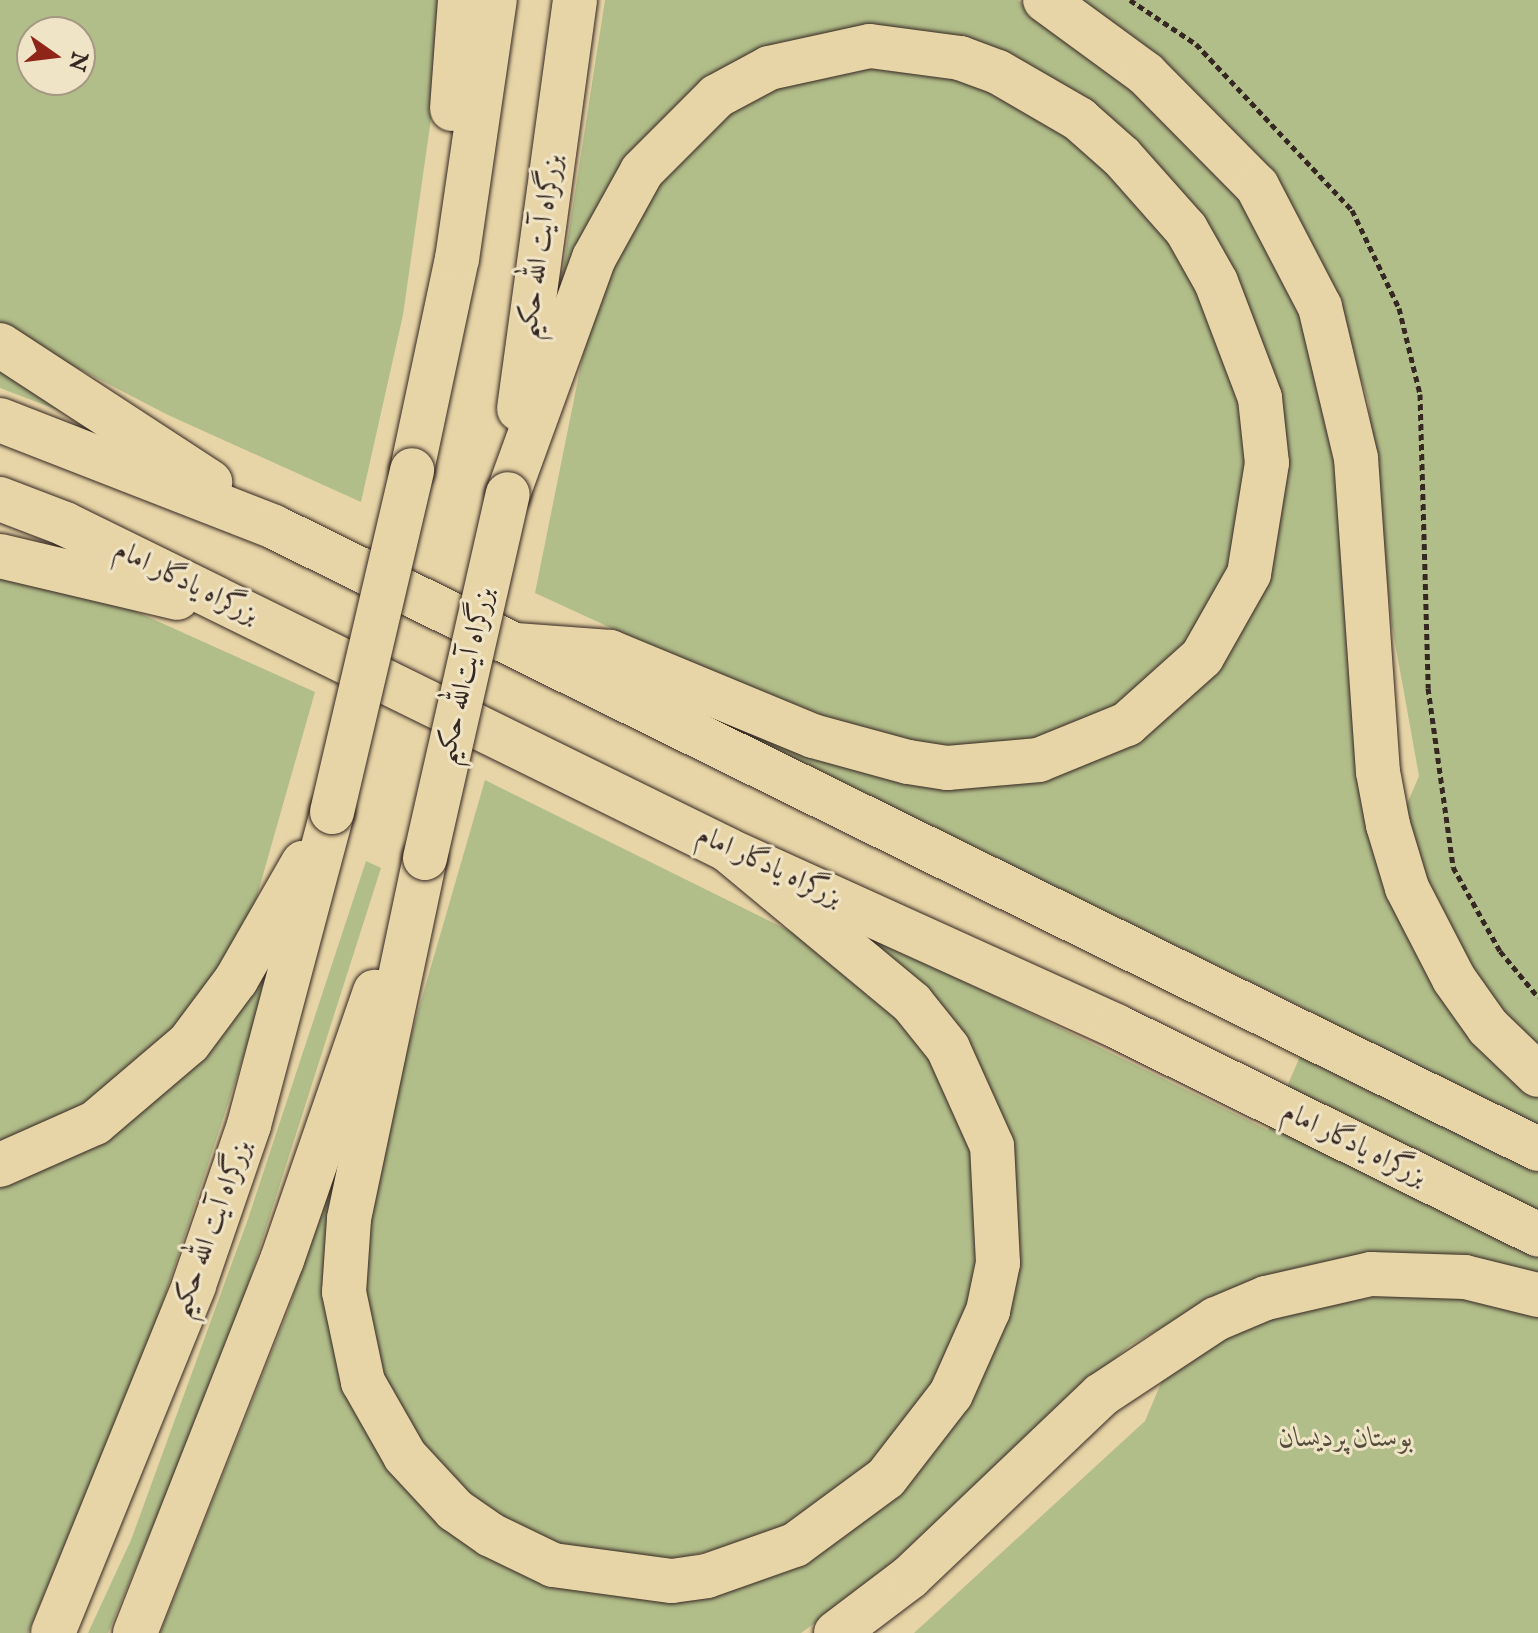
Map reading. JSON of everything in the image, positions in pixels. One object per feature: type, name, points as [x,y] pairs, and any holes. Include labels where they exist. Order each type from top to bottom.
[{"type":"highway","points":[[457,259],[452,99],[460,0]]},
{"type":"highway","points":[[0,1165],[95,1123],[189,1043],[236,980],[332,812],[412,470],[457,259],[495,0]]},
{"type":"highway","name":"بزرگراه آیت الله حکیم","points":[[508,494],[575,0]]},
{"type":"highway","points":[[1045,0],[1146,74],[1257,186],[1320,307],[1356,458],[1376,758],[1388,825],[1407,888],[1461,991],[1538,1075]]},
{"type":"highway","points":[[508,494],[594,258],[642,171],[717,96],[769,68],[870,46],[960,58],[998,72],[1079,119],[1122,157],[1186,229],[1216,282],[1260,398],[1267,463],[1249,574],[1202,657],[1127,724],[1039,760],[947,768],[908,762],[813,736],[610,652],[515,645]]},
{"type":"highway","points":[[0,345],[274,527]]},
{"type":"highway","points":[[0,420],[274,527],[1538,1149]]},
{"type":"highway","name":"بزرگراه آیت‌الله حکیم","points":[[425,858],[508,494]]},
{"type":"highway","name":"بزرگراه یادگار امام","points":[[0,499],[246,613],[728,850],[1116,1026],[1538,1235]]},
{"type":"highway","points":[[0,556],[246,613]]},
{"type":"highway","name":"بزرگراه آیت الله حکیم","points":[[53,1633],[194,1285],[249,1125],[332,812]]},
{"type":"highway","points":[[425,858],[349,1219],[344,1292],[363,1382],[405,1456],[455,1510],[491,1535],[553,1565],[672,1581],[707,1576],[795,1545],[886,1478],[951,1394],[988,1311],[998,1263],[992,1146],[948,1048],[881,975],[728,850]]},
{"type":"highway","points":[[135,1633],[282,1260],[425,858]]},
{"type":"highway","points":[[836,1633],[910,1577],[1101,1395],[1216,1319],[1266,1298],[1371,1274],[1465,1277],[1538,1295]]},
{"type":"green space","points":[[0,0],[448,0],[403,315],[361,502],[168,415],[0,328]]},
{"type":"green space","name":"بوستان پردیسان","points":[[605,0],[1018,0],[1131,85],[1231,184],[1293,282],[1331,398],[1382,863],[1419,776],[1392,626],[1368,400],[1339,313],[1274,182],[1214,111],[1068,0],[1538,0],[1538,1633],[914,1633],[1145,1421],[1191,1312],[1130,1345],[864,1588],[801,1633],[160,1633],[288,1311],[364,1084],[357,1407],[555,1581],[825,1546],[1017,1253],[1013,1164],[838,919],[1268,1130],[1318,1015],[600,663],[851,764],[1109,754],[1276,543],[1190,211],[937,37],[693,92],[629,157],[550,353]]},
{"type":"green space","points":[[870,66],[971,80],[1058,128],[1110,170],[1155,222],[1202,295],[1237,400],[1247,468],[1231,569],[1215,604],[1174,659],[1100,718],[994,750],[897,743],[761,697],[535,593],[593,305],[632,218],[688,142],[750,98],[823,71]]},
{"type":"green space","points":[[0,364],[107,429],[0,388]]},
{"type":"green space","points":[[0,574],[126,607],[315,692],[251,917],[181,1026],[94,1103],[0,1143]]},
{"type":"green space","points":[[485,780],[796,934],[843,965],[926,1045],[972,1152],[982,1235],[968,1310],[939,1381],[881,1456],[793,1521],[748,1543],[660,1562],[588,1555],[519,1529],[465,1490],[414,1436],[386,1388],[359,1280],[390,1108]]},
{"type":"green space","points":[[366,861],[381,868],[229,1344],[108,1633],[88,1633],[131,1540],[248,1219]]},
{"type":"green space","points":[[283,936],[153,1332],[28,1633],[0,1633],[0,1181]]}]
